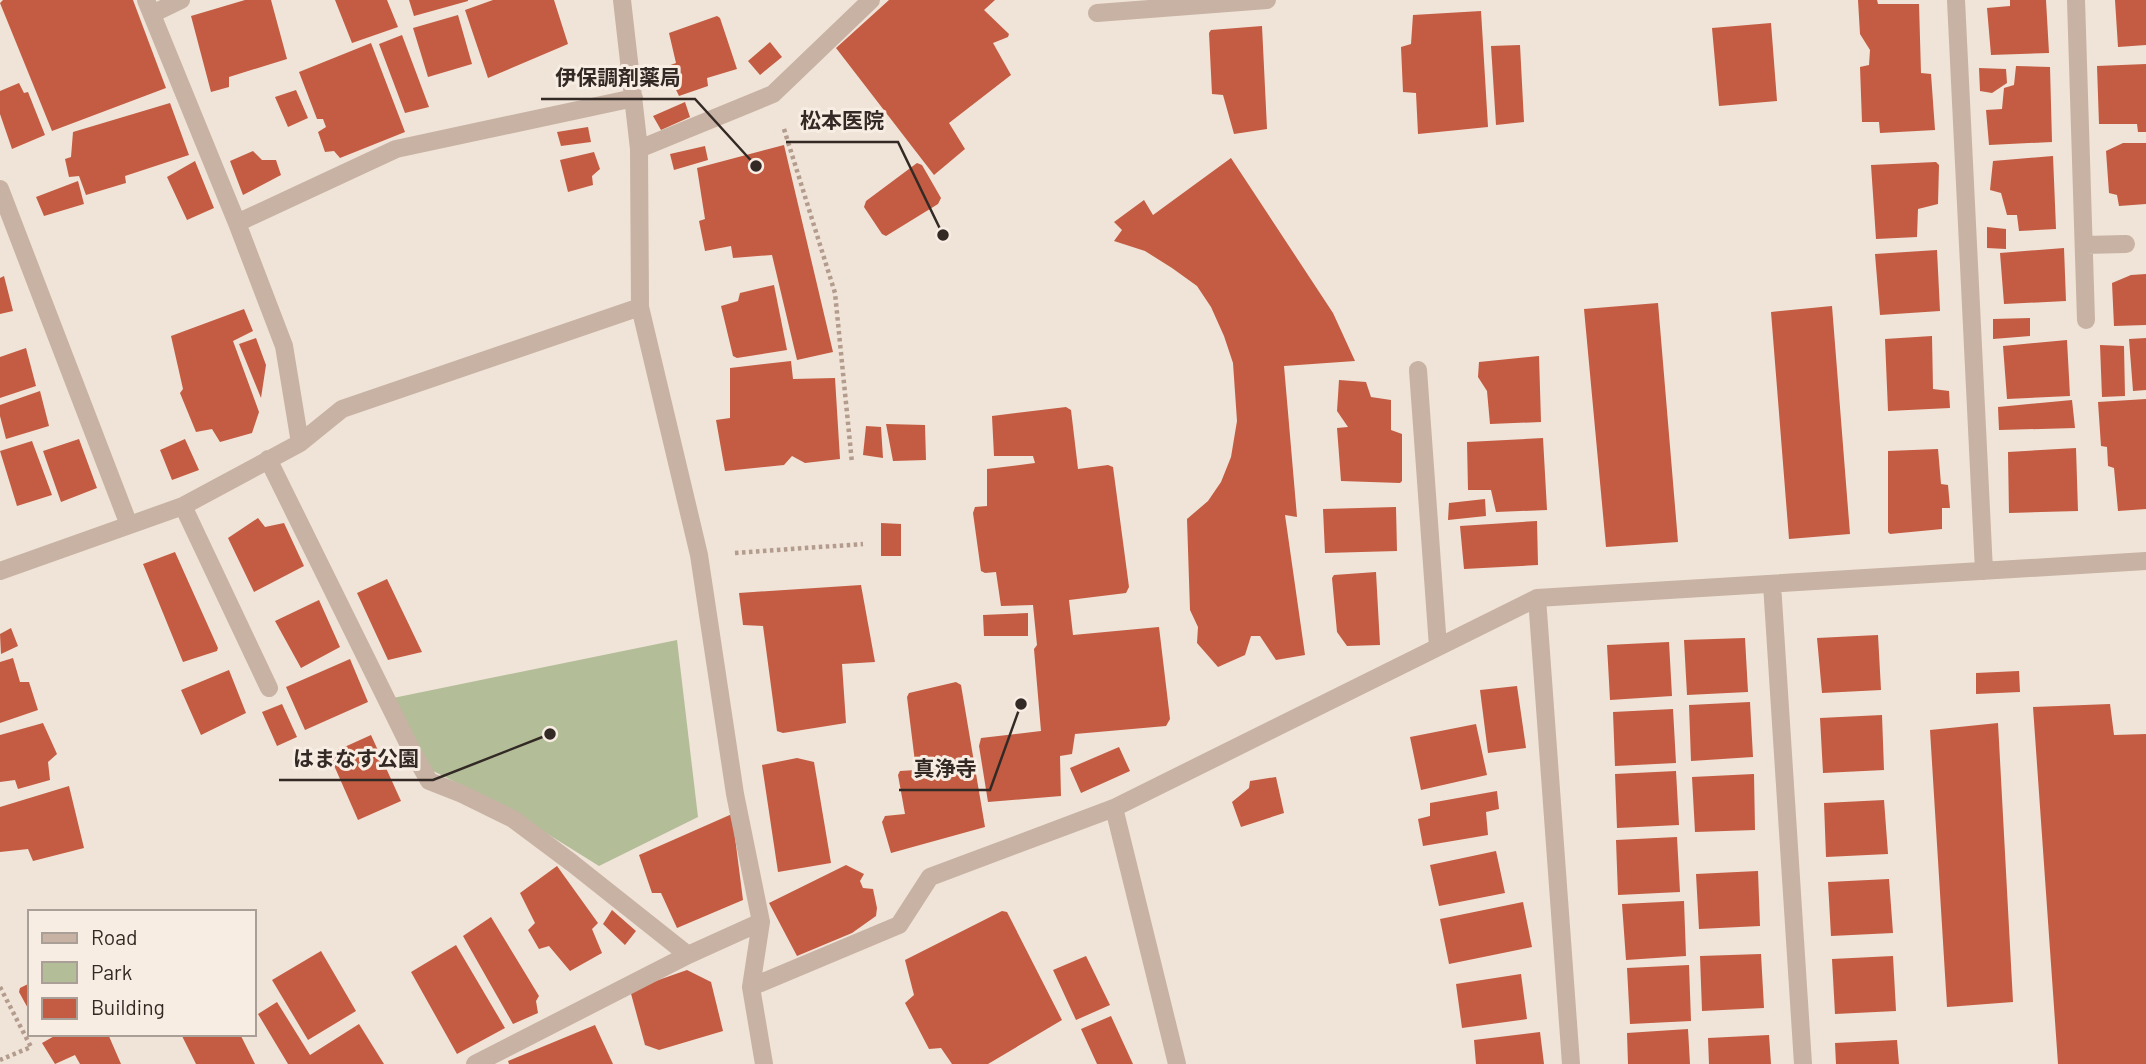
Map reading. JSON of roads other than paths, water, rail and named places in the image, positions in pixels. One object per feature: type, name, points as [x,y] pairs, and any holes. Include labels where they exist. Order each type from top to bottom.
[{"type":"street","points":[[181,0],[149,7],[284,346],[300,443]]},
{"type":"street","points":[[622,0],[639,149],[640,307],[699,555],[735,794],[761,922],[751,987],[764,1064]]},
{"type":"street","points":[[639,149],[773,94],[871,0]]},
{"type":"street","points":[[1097,13],[1267,0]]},
{"type":"street","points":[[1956,0],[1984,571]]},
{"type":"street","points":[[2076,0],[2087,320]]},
{"type":"street","points":[[237,223],[396,149],[634,99]]},
{"type":"street","points":[[0,189],[129,524]]},
{"type":"street","points":[[2084,245],[2126,244]]},
{"type":"street","points":[[0,571],[183,506],[300,443],[342,408],[640,307]]},
{"type":"street","points":[[1418,370],[1438,647]]},
{"type":"street","points":[[268,459],[429,781],[462,793],[513,819],[688,955]]},
{"type":"street","points":[[183,506],[269,688]]},
{"type":"street","points":[[751,987],[899,925],[930,877],[1114,808],[1537,598],[2146,561]]},
{"type":"street","points":[[1772,584],[1803,1064]]},
{"type":"street","points":[[1537,598],[1571,1064]]},
{"type":"street","points":[[1114,808],[1177,1064]]},
{"type":"street","points":[[475,1064],[688,955],[761,922]]},
{"type":"place","name":"伊保調剤薬局","points":[[756,166]]},
{"type":"place","name":"松本医院","points":[[943,235]]},
{"type":"place","name":"真浄寺","points":[[1021,704]]},
{"type":"place","name":"はまなす公園","points":[[550,734]]}]
